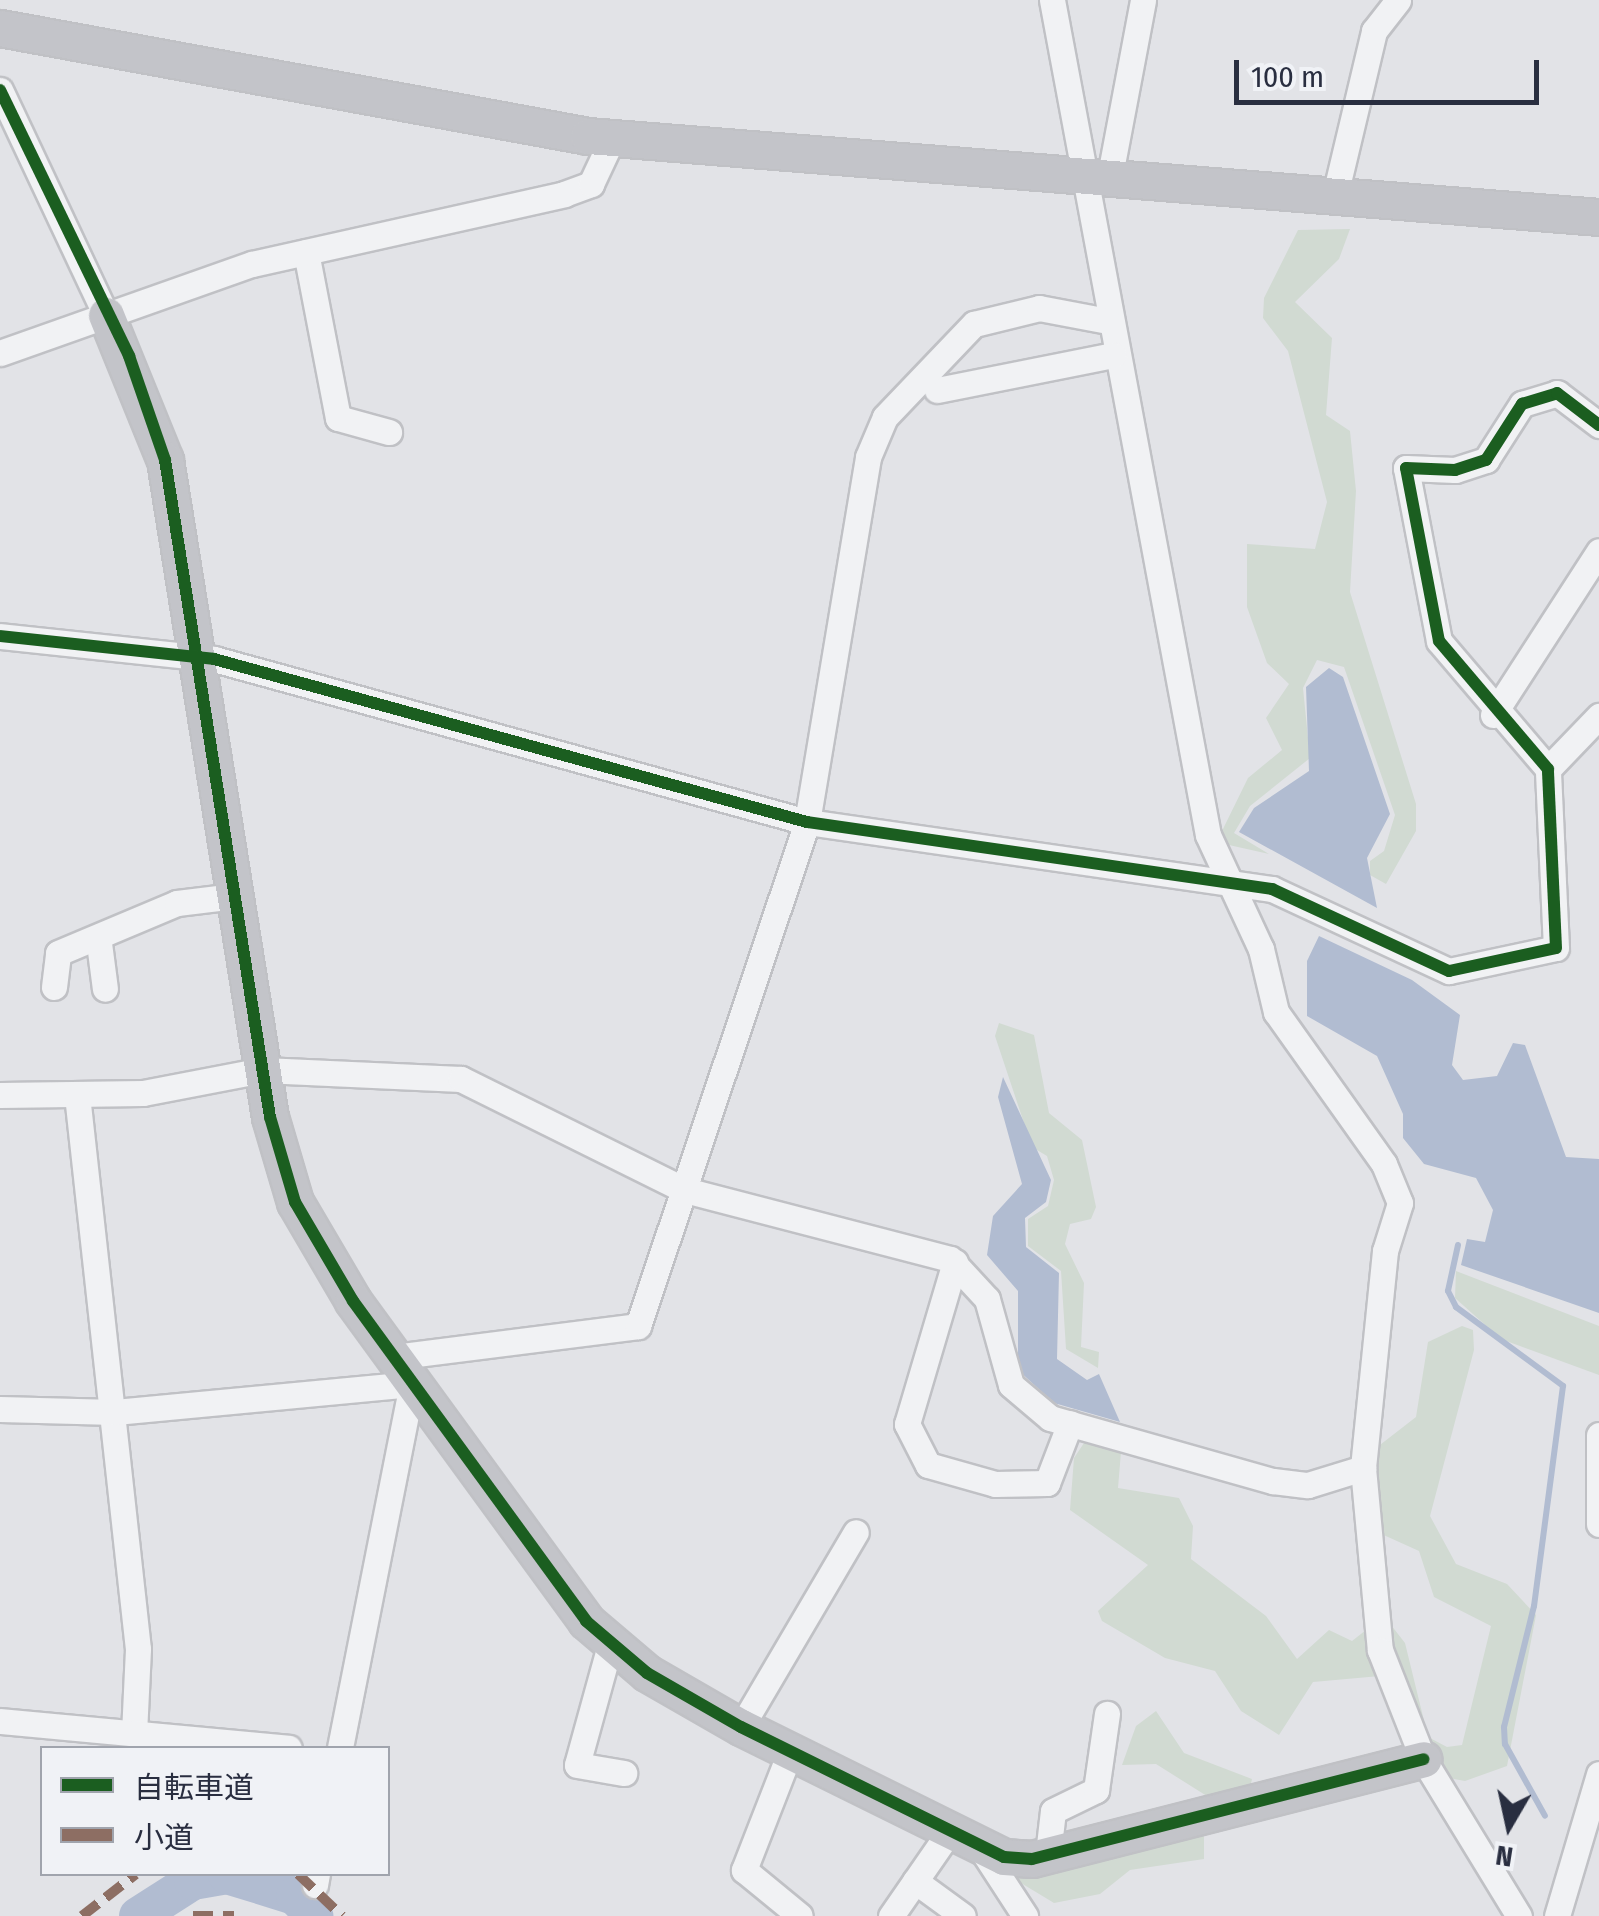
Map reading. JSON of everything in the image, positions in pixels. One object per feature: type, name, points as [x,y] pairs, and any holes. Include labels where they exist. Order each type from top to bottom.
[{"type":"street","points":[[1052,0],[1097,173],[1108,321],[1196,790],[1276,1012],[1384,1164],[1400,1203],[1385,1251],[1363,1468],[1380,1650],[1423,1758],[1519,1916]]},
{"type":"street","points":[[1097,173],[1143,0]]},
{"type":"street","points":[[1335,194],[1374,31],[1398,0]]},
{"type":"street","points":[[0,28],[612,138],[1097,173],[1599,217]]},
{"type":"street","points":[[0,90],[12,142],[106,315],[165,460],[262,1070],[295,1202],[402,1370],[610,1644],[741,1727],[982,1850],[1048,1854],[1423,1758]]},
{"type":"street","points":[[0,353],[306,252],[590,184],[612,138]]},
{"type":"street","points":[[306,252],[338,418],[389,432]]},
{"type":"street","points":[[0,1409],[115,1412],[402,1370],[638,1326],[807,822],[868,457],[885,416],[974,324],[1039,308],[1108,321]]},
{"type":"street","points":[[937,390],[1114,355]]},
{"type":"street","points":[[0,636],[197,659],[807,822],[1230,879],[1272,889],[1449,971],[1556,948],[1548,769],[1493,715],[1438,641],[1406,468],[1455,470],[1486,460],[1522,404],[1556,393],[1599,425]]},
{"type":"street","points":[[1493,715],[1599,551]]},
{"type":"street","points":[[1548,769],[1599,716]]},
{"type":"street","points":[[54,987],[58,953],[100,943],[177,904],[235,896]]},
{"type":"street","points":[[100,943],[105,989]]},
{"type":"street","points":[[0,1095],[77,1095],[262,1070],[461,1079],[686,1190],[955,1262],[987,1299],[1010,1385],[1070,1424],[1273,1481],[1308,1485],[1363,1468]]},
{"type":"street","points":[[77,1095],[115,1412],[138,1649],[134,1734]]},
{"type":"street","points":[[955,1262],[907,1424],[928,1465],[995,1484],[1047,1483],[1070,1424]]},
{"type":"street","points":[[340,1746],[402,1370]]},
{"type":"street","points":[[1599,1435],[1599,1524]]},
{"type":"street","points":[[741,1727],[856,1532]]},
{"type":"street","points":[[610,1644],[577,1765],[624,1773]]},
{"type":"street","points":[[1048,1854],[1053,1810],[1096,1790],[1108,1714]]},
{"type":"street","points":[[0,1721],[267,1746]]},
{"type":"street","points":[[790,1752],[744,1870],[800,1916]]},
{"type":"street","points":[[1557,1916],[1599,1774]]},
{"type":"street","points":[[891,1916],[947,1834]]},
{"type":"street","points":[[982,1850],[1026,1916]]},
{"type":"street","points":[[915,1882],[963,1916]]},
{"type":"shaded area","points":[[1350,229],[1339,259],[1295,302],[1332,338],[1326,415],[1350,431],[1356,491],[1350,592],[1416,804],[1416,831],[1386,884],[1370,875],[1370,861],[1384,851],[1395,815],[1344,667],[1317,660],[1303,688],[1310,758],[1250,806],[1234,833],[1269,854],[1229,845],[1222,831],[1248,778],[1282,750],[1266,718],[1289,684],[1267,663],[1247,607],[1247,544],[1315,549],[1327,502],[1288,351],[1263,318],[1264,298],[1298,230]]},
{"type":"shaded area","points":[[999,1023],[1034,1035],[1049,1113],[1082,1140],[1096,1207],[1091,1219],[1070,1224],[1065,1244],[1084,1283],[1081,1347],[1099,1352],[1098,1368],[1066,1349],[1061,1271],[1028,1246],[1028,1219],[1048,1206],[1054,1180],[1047,1156],[1032,1147],[995,1036]]},
{"type":"shaded area","points":[[1456,1271],[1599,1326],[1599,1375],[1501,1339],[1455,1298]]},
{"type":"shaded area","points":[[1462,1326],[1473,1330],[1474,1350],[1430,1516],[1456,1564],[1507,1584],[1536,1615],[1507,1766],[1465,1781],[1443,1777],[1393,1658],[1391,1625],[1405,1643],[1428,1737],[1447,1747],[1462,1745],[1491,1626],[1434,1597],[1419,1551],[1377,1532],[1376,1448],[1416,1417],[1428,1342]]},
{"type":"shaded area","points":[[1088,1437],[1121,1452],[1118,1488],[1179,1498],[1193,1526],[1191,1559],[1266,1616],[1297,1659],[1329,1630],[1352,1641],[1366,1630],[1380,1676],[1313,1682],[1279,1735],[1241,1711],[1215,1671],[1165,1658],[1102,1621],[1098,1611],[1148,1565],[1070,1510],[1074,1458]]},
{"type":"shaded area","points":[[1156,1711],[1184,1753],[1252,1779],[1250,1788],[1210,1798],[1156,1764],[1122,1765],[1136,1726]]},
{"type":"shaded area","points":[[1204,1832],[1204,1859],[1130,1870],[1100,1894],[1054,1903],[1011,1877]]},
{"type":"water","points":[[1329,668],[1343,677],[1390,814],[1367,858],[1377,908],[1239,832],[1254,808],[1309,771],[1306,687]]},
{"type":"water","points":[[1319,936],[1412,980],[1460,1015],[1452,1065],[1463,1080],[1497,1076],[1513,1043],[1525,1045],[1566,1157],[1599,1159],[1599,1313],[1461,1265],[1467,1239],[1485,1242],[1493,1210],[1476,1178],[1424,1164],[1403,1138],[1403,1114],[1377,1056],[1307,1016],[1307,961]]},
{"type":"water","points":[[1003,1077],[1051,1180],[1046,1202],[1025,1218],[1026,1247],[1059,1273],[1057,1359],[1087,1380],[1099,1374],[1120,1422],[1054,1403],[1018,1370],[1018,1291],[987,1255],[993,1216],[1022,1184],[998,1097]]},
{"type":"waterway","points":[[1458,1245],[1448,1291],[1456,1307],[1563,1386],[1534,1606],[1504,1727],[1505,1744],[1545,1816]]},
{"type":"waterway","points":[[138,1916],[193,1881],[221,1876]]},
{"type":"waterway","points":[[230,1876],[295,1896],[314,1916]]},
{"type":"marked path","points":[[82,1916],[133,1876]]},
{"type":"marked path","points":[[300,1876],[342,1916]]},
{"type":"marked path","points":[[193,1916],[234,1916]]},
{"type":"cycle path","points":[[0,90],[129,356],[165,460],[270,1117],[295,1202],[353,1301],[586,1621],[647,1673],[741,1727],[1004,1857],[1032,1859],[1423,1759]]},
{"type":"cycle path","points":[[0,636],[214,659],[807,822],[1272,889],[1449,971],[1556,948],[1548,769],[1439,641],[1406,468],[1455,470],[1486,460],[1522,404],[1557,393],[1599,425]]}]
